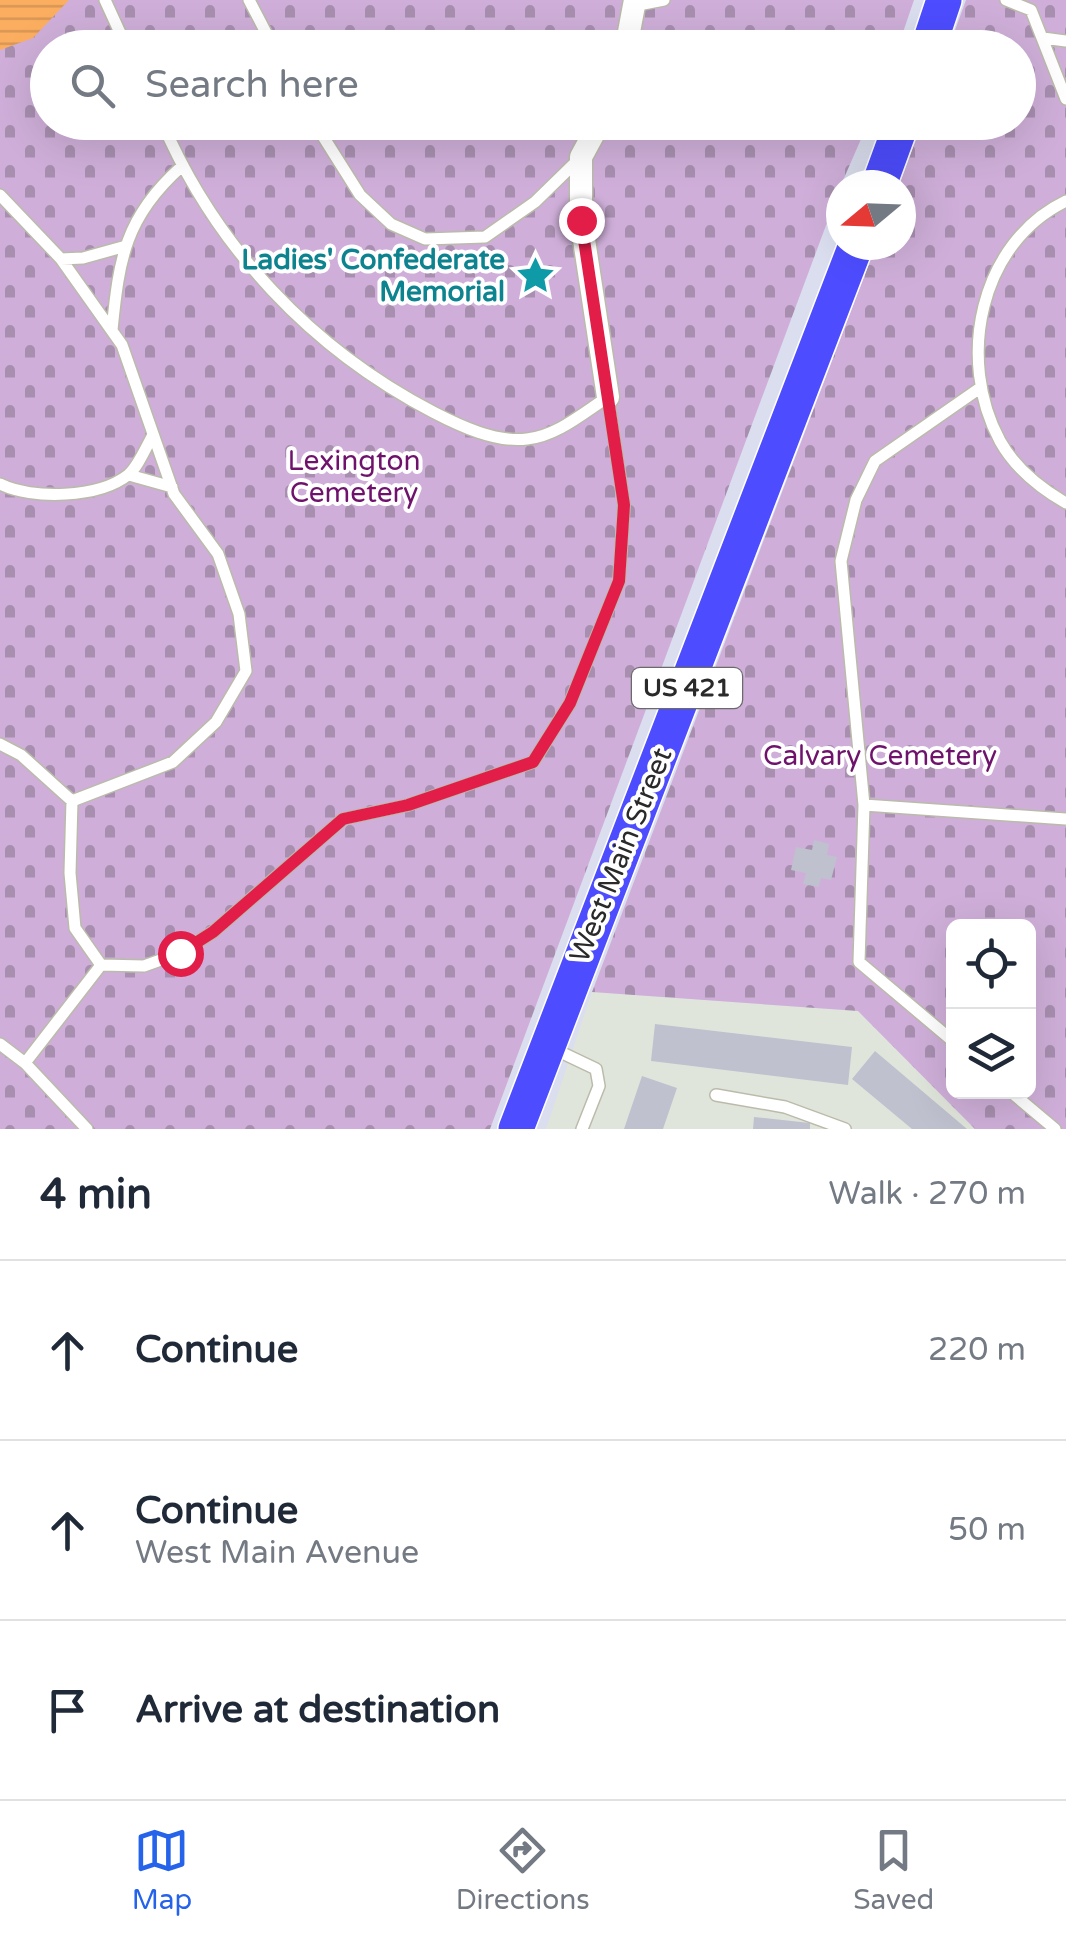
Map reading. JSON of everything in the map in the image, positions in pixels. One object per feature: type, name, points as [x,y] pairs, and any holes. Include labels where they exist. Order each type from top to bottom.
[{"type":"main road","points":[[934,30],[944,0]]},
{"type":"main road","points":[[884,170],[895,140]]},
{"type":"main road","name":"West Main Street","points":[[516,1129],[850,260]]},
{"type":"street","points":[[629,30],[634,3]]},
{"type":"street","points":[[591,140],[582,157],[581,220],[608,398]]},
{"type":"lane","points":[[106,0],[119,30]]},
{"type":"lane","points":[[249,0],[265,30]]},
{"type":"lane","points":[[634,3],[664,0]]},
{"type":"lane","points":[[1006,0],[1032,10],[1066,99]]},
{"type":"lane","points":[[1043,38],[1066,41]]},
{"type":"lane","points":[[101,965],[144,966],[180,953],[213,932],[343,819],[408,805],[533,762],[570,703],[619,581],[624,505],[608,398],[558,430],[526,440],[477,431],[386,387],[288,310],[246,262],[181,167],[170,140]]},
{"type":"lane","points":[[325,140],[360,195],[390,224],[426,239],[484,237],[535,202],[582,157]]},
{"type":"lane","points":[[112,330],[118,268],[126,246],[144,206],[181,167]]},
{"type":"lane","points":[[0,195],[61,259],[122,345],[172,487],[218,554],[239,614],[246,671],[216,722],[173,762],[72,800]]},
{"type":"lane","points":[[1066,201],[1052,207],[1014,242],[988,287],[976,337],[980,388],[1000,442],[1037,486],[1066,504]]},
{"type":"lane","points":[[61,259],[83,258],[126,246]]},
{"type":"lane","points":[[946,1035],[858,962],[864,805],[841,561],[856,500],[876,461],[980,388]]},
{"type":"lane","points":[[0,484],[16,492],[61,496],[97,488],[128,475],[153,435]]},
{"type":"lane","points":[[128,475],[172,487]]},
{"type":"lane","points":[[0,744],[21,755],[72,800]]},
{"type":"lane","points":[[72,800],[70,872],[76,928],[101,965]]},
{"type":"lane","points":[[864,805],[1066,820]]},
{"type":"lane","points":[[24,1063],[101,965]]},
{"type":"lane","points":[[0,1044],[24,1063],[87,1129]]},
{"type":"lane","points":[[546,1046],[596,1070],[599,1086],[582,1129]]},
{"type":"lane","points":[[716,1095],[785,1107],[845,1129]]},
{"type":"lane","points":[[1020,1099],[1056,1129]]},
{"type":"shaded area","points":[[0,0],[69,0],[41,30],[30,30],[30,39],[0,50]]},
{"type":"shaded area","points":[[592,992],[858,1011],[975,1129],[546,1129]]},
{"type":"green space","name":"Lexington Cemetery","points":[[0,0],[914,0],[904,30],[30,30],[30,140],[861,140],[848,170],[826,170],[826,225],[490,1129],[0,1129]]},
{"type":"green space","name":"Calvary Cemetery","points":[[966,0],[1066,0],[1066,1129],[975,1129],[858,1011],[592,992],[870,260],[916,260],[916,170],[905,170],[916,140],[1036,140],[1036,30],[955,30]]},
{"type":"building","points":[[814,840],[829,844],[827,855],[837,857],[831,880],[821,878],[819,887],[803,884],[806,873],[791,870],[796,847],[812,850]]},
{"type":"building","points":[[655,1024],[852,1047],[848,1085],[651,1061]]},
{"type":"building","points":[[875,1051],[967,1129],[912,1129],[852,1079]]},
{"type":"building","points":[[642,1076],[677,1088],[663,1129],[624,1129]]},
{"type":"building","points":[[754,1117],[810,1123],[810,1129],[753,1129]]},
{"type":"place","name":"Ladies' Confederate Memorial","points":[[535,276]]},
{"type":"route","points":[[180,953],[213,932],[343,819],[408,805],[533,762],[570,703],[619,581],[624,505],[581,220]]}]
